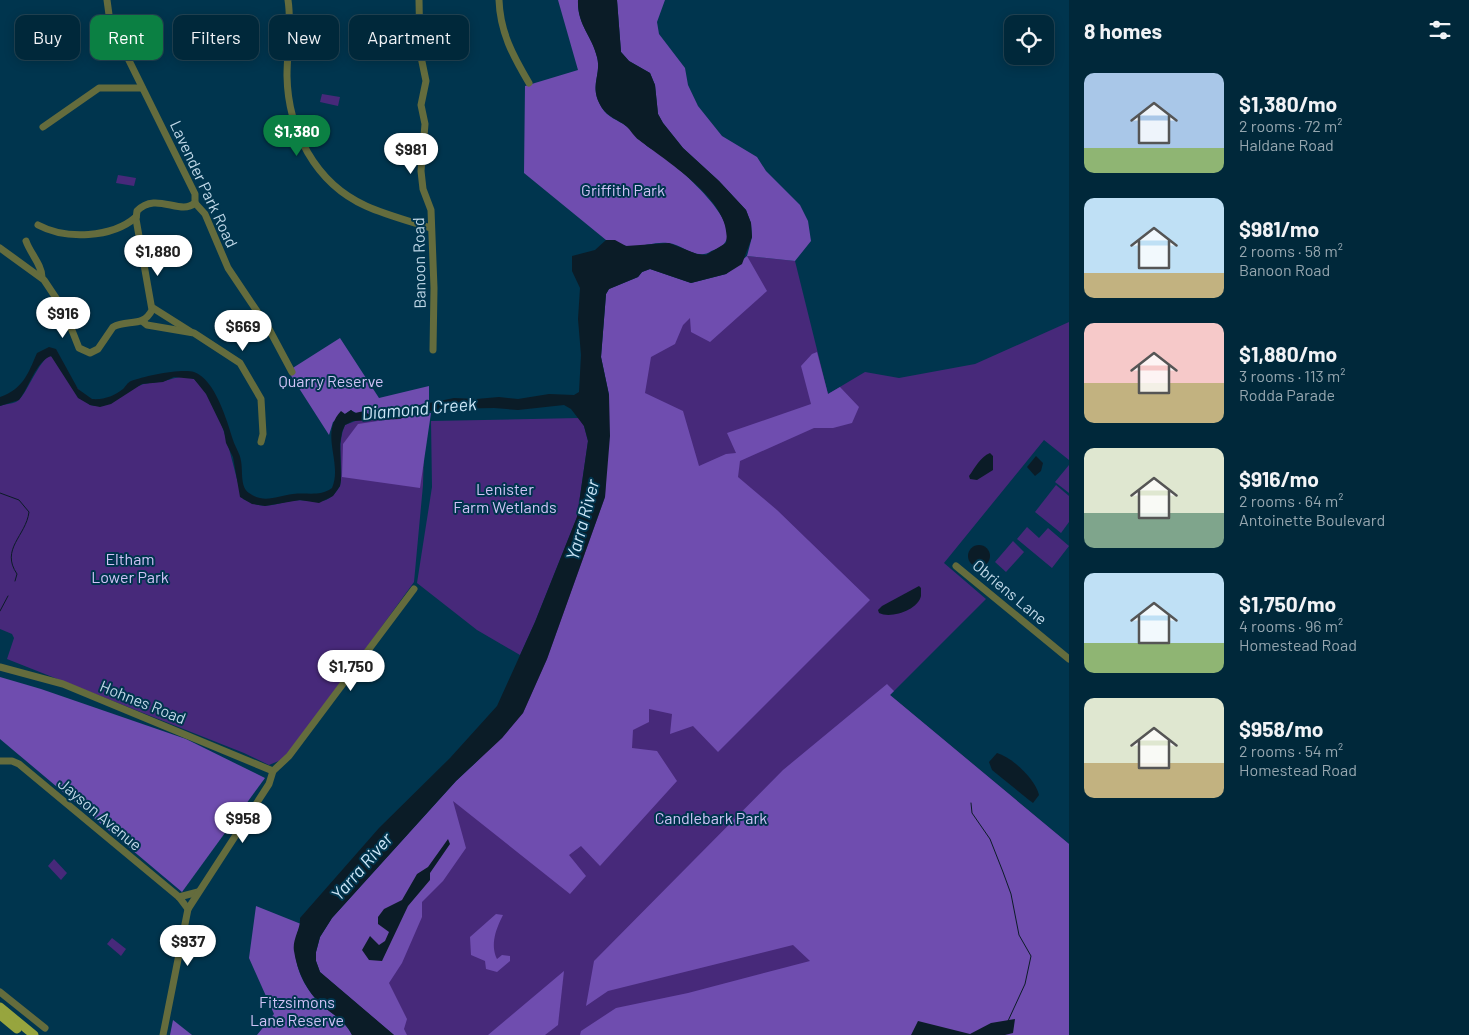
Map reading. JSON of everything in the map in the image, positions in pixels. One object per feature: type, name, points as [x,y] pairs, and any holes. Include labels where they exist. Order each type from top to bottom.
[{"type":"main road","points":[[0,1007],[34,1035]]},
{"type":"main road","points":[[0,1015],[25,1035]]},
{"type":"street","name":"Lavender Park Road","points":[[107,0],[110,22],[195,194],[195,203],[205,214],[228,268],[269,329],[292,372]]},
{"type":"street","points":[[288,0],[290,14],[287,76],[290,101],[299,135],[309,158],[326,178],[348,196],[366,206],[431,228]]},
{"type":"street","name":"Banoon Road","points":[[420,0],[420,58],[426,80],[421,105],[425,124],[421,171],[423,189],[430,204],[434,288],[433,350]]},
{"type":"street","points":[[499,0],[501,26],[529,83]]},
{"type":"street","points":[[44,127],[99,88],[142,88]]},
{"type":"street","points":[[38,225],[59,233],[88,234],[121,227],[136,218],[141,208],[153,203],[186,207],[195,203]]},
{"type":"street","points":[[0,248],[42,278],[63,307],[78,346],[84,352],[90,353],[98,349],[116,325],[142,321],[150,315],[153,308],[136,218]]},
{"type":"street","points":[[26,241],[31,255],[41,270],[42,278]]},
{"type":"street","points":[[153,308],[242,366],[261,398],[263,434],[260,442]]},
{"type":"street","points":[[142,321],[147,325],[194,333]]},
{"type":"street","name":"Obriens Lane","points":[[956,566],[1069,659]]},
{"type":"street","points":[[163,1035],[188,909],[269,784],[273,771],[289,756],[414,589]]},
{"type":"street","name":"Hohnes Road","points":[[0,667],[63,684],[273,771]]},
{"type":"street","name":"Jayson Avenue","points":[[0,761],[12,761],[19,764],[179,897],[188,909]]},
{"type":"street","points":[[179,897],[198,892]]},
{"type":"street","points":[[1,996],[45,1028]]},
{"type":"green space","name":"Griffith Park","points":[[558,0],[578,0],[578,9],[582,23],[597,57],[596,93],[604,111],[629,128],[647,146],[661,154],[682,172],[711,201],[722,216],[727,230],[726,242],[714,250],[707,254],[699,254],[668,243],[632,246],[613,240],[606,240],[524,173],[525,86],[578,70]]},
{"type":"green space","points":[[617,0],[665,0],[657,22],[659,34],[685,68],[688,85],[698,106],[722,136],[757,157],[766,171],[800,205],[808,221],[811,241],[795,261],[747,256],[752,237],[751,223],[746,210],[719,181],[683,148],[663,123],[658,114],[655,85],[650,73],[629,61],[621,52]]},
{"type":"green space","points":[[322,94],[340,97],[338,106],[320,102]]},
{"type":"green space","points":[[118,175],[136,178],[134,186],[116,183]]},
{"type":"green space","name":"Candlebark Park","points":[[747,256],[795,261],[828,394],[865,372],[899,378],[975,364],[1069,322],[1069,460],[1044,440],[944,563],[986,599],[890,695],[1069,844],[1069,1035],[394,1035],[320,972],[535,684],[609,395]]},
{"type":"green space","points":[[747,256],[767,291],[710,342],[691,332],[690,318],[683,325],[675,344],[651,357],[645,393],[683,411],[699,466],[726,454],[736,453],[727,433],[811,404],[801,366],[812,354],[817,352],[828,394],[840,387],[859,407],[852,423],[833,428],[814,428],[740,461],[738,477],[777,510],[870,600],[718,752],[693,726],[670,734],[672,714],[649,709],[649,722],[633,730],[632,748],[657,751],[677,781],[600,866],[581,846],[569,855],[586,876],[570,894],[453,801],[466,848],[443,881],[422,902],[422,917],[402,963],[389,983],[407,1019],[404,1029],[407,1035],[394,1035],[320,972],[316,961],[316,952],[320,937],[332,918],[456,781],[502,738],[523,713],[547,659],[605,497],[609,395],[601,357],[606,294],[609,289],[638,277],[642,272],[650,269],[691,283],[726,274]]},
{"type":"green space","name":"Quarry Reserve","points":[[340,338],[379,398],[429,386],[429,403],[367,415],[351,410],[333,422],[329,435],[288,371]]},
{"type":"green space","name":"Eltham Lower Park","points":[[49,356],[54,357],[90,405],[98,406],[111,403],[134,388],[144,384],[182,377],[194,379],[213,405],[220,420],[243,499],[262,506],[298,500],[324,501],[335,494],[340,486],[341,440],[345,425],[358,420],[400,418],[425,412],[423,485],[414,582],[298,742],[281,760],[269,765],[244,753],[7,659],[14,638],[12,634],[0,629],[0,406],[16,402],[20,399],[44,360]]},
{"type":"green space","points":[[431,413],[420,488],[342,477],[343,444],[358,424]]},
{"type":"green space","name":"Lenister Farm Wetlands","points":[[579,418],[584,426],[588,441],[577,517],[520,655],[477,630],[417,583],[432,487],[431,421]]},
{"type":"green space","points":[[1069,465],[1069,493],[1055,482]]},
{"type":"green space","points":[[1056,485],[1069,496],[1069,522],[1061,533],[1035,512]]},
{"type":"green space","points":[[1027,527],[1039,538],[1048,528],[1069,546],[1052,568],[1017,539]]},
{"type":"green space","points":[[1013,541],[1024,552],[1006,572],[995,562]]},
{"type":"green space","points":[[0,677],[41,689],[186,739],[265,778],[182,892],[0,739]]},
{"type":"green space","points":[[887,684],[894,691],[890,695],[1069,844],[1069,1035],[580,1035],[581,1031],[616,1008],[688,993],[810,961],[793,945],[608,991],[586,1006],[594,961],[783,770]]},
{"type":"green space","points":[[54,859],[67,873],[61,880],[48,866]]},
{"type":"green space","name":"Fitzsimons Lane Reserve","points":[[256,906],[301,924],[295,946],[298,968],[302,978],[314,997],[342,1022],[352,1035],[257,1035],[274,1014],[249,958]]},
{"type":"green space","points":[[496,914],[503,915],[494,942],[497,959],[502,955],[510,956],[510,961],[497,972],[486,969],[485,961],[471,955],[470,937]]},
{"type":"green space","points":[[112,938],[126,949],[121,956],[107,944]]},
{"type":"green space","points":[[564,971],[558,1025],[545,1035],[488,1035]]},
{"type":"green space","points":[[173,1020],[192,1035],[170,1035]]},
{"type":"water","name":"Yarra River","points":[[578,0],[617,0],[621,52],[629,61],[650,73],[655,85],[658,114],[663,123],[683,148],[719,181],[746,210],[751,223],[752,237],[742,264],[726,274],[691,283],[650,269],[642,272],[638,277],[609,289],[606,294],[601,357],[609,395],[610,436],[605,497],[547,659],[523,713],[502,738],[456,781],[332,918],[320,937],[316,961],[320,972],[394,1035],[352,1035],[343,1022],[317,1000],[307,987],[300,973],[295,959],[294,947],[300,918],[379,828],[450,758],[497,706],[535,622],[577,517],[588,441],[584,426],[571,409],[564,405],[518,410],[494,408],[442,409],[411,414],[400,419],[353,421],[345,425],[342,432],[340,444],[341,480],[340,486],[333,496],[319,503],[300,500],[265,506],[252,504],[240,497],[233,457],[226,443],[224,431],[206,394],[194,379],[174,377],[163,382],[142,384],[111,404],[100,407],[90,405],[78,398],[51,356],[41,363],[19,400],[0,406],[0,397],[14,390],[24,380],[37,353],[49,347],[56,349],[78,389],[92,399],[112,396],[131,381],[145,377],[172,372],[194,372],[208,383],[219,402],[240,458],[244,487],[249,493],[265,499],[293,494],[318,493],[332,488],[335,469],[331,439],[332,429],[341,411],[345,414],[351,410],[355,413],[364,411],[370,415],[454,398],[499,397],[518,399],[549,394],[574,395],[579,392],[581,355],[578,319],[580,288],[572,271],[572,256],[595,250],[606,240],[615,240],[626,246],[669,243],[697,254],[706,255],[726,243],[726,228],[720,213],[696,184],[637,139],[626,126],[607,114],[602,108],[596,93],[597,57],[582,23],[578,9]]},
{"type":"water","points":[[990,453],[993,456],[993,470],[977,480],[970,479],[969,476],[978,463]]},
{"type":"water","points":[[1036,456],[1043,463],[1041,471],[1035,476],[1027,467]]},
{"type":"water","points":[[979,545],[987,548],[990,556],[987,564],[979,567],[971,564],[968,556],[971,548]]},
{"type":"water","points":[[919,586],[921,588],[921,596],[919,601],[910,609],[890,615],[879,613],[878,610],[882,606]]},
{"type":"water","points":[[997,753],[1010,759],[1033,782],[1039,795],[1033,803],[992,770],[989,762]]},
{"type":"water","points":[[448,839],[450,844],[430,873],[430,880],[408,906],[382,961],[369,960],[362,950],[370,936],[379,945],[385,941],[389,932],[378,924],[378,917],[384,909],[402,900],[417,874],[428,867]]},
{"type":"water","points":[[1015,1019],[1013,1033],[1005,1035],[911,1035],[918,1021],[970,1034],[991,1023]]},
{"type":"waterway","name":"Diamond Creek","points":[[370,414],[381,413]]},
{"type":"waterway","points":[[0,493],[19,500],[29,512],[11,557],[17,574],[15,581]]},
{"type":"waterway","points":[[0,611],[8,596]]},
{"type":"waterway","points":[[971,803],[972,813],[990,839],[1003,872],[1011,894],[1019,935],[1031,956],[1025,984],[1008,1021]]}]
